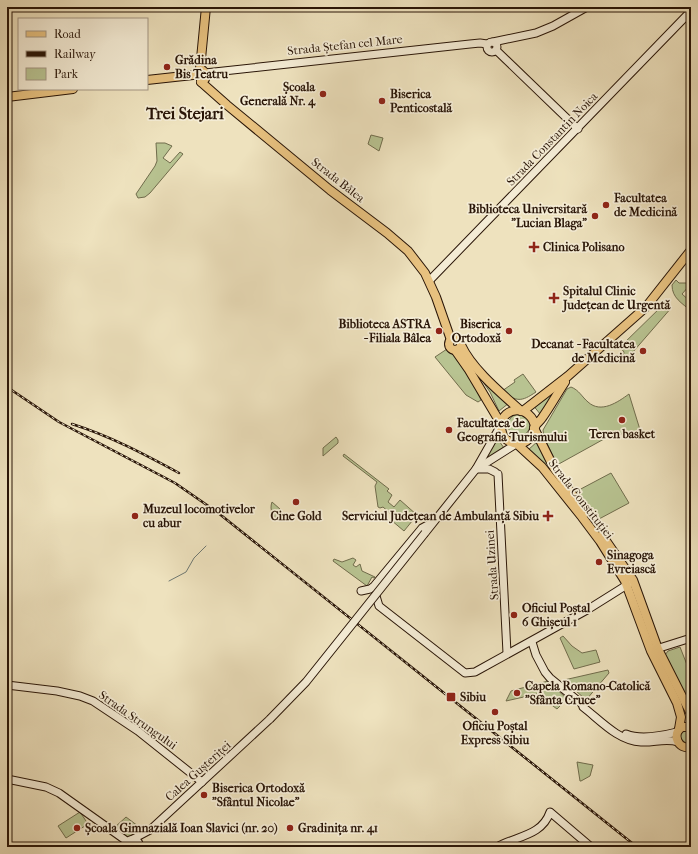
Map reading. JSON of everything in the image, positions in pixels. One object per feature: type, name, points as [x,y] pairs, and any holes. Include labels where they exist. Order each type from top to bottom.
[{"type":"main road","points":[[193,75],[194,80],[196,81],[201,82],[205,79],[202,71],[206,7]]},
{"type":"main road","points":[[148,80],[193,75],[195,71],[202,71]]},
{"type":"main road","name":"Strada Bâlea","points":[[201,82],[226,105],[324,185],[400,244],[420,265],[429,281],[453,339],[460,340],[458,348]]},
{"type":"main road","points":[[7,97],[65,90]]},
{"type":"main road","points":[[568,376],[542,418],[534,428],[529,439],[517,444],[505,438],[501,431],[501,425],[503,419],[508,413],[513,411],[522,411],[568,376],[646,307],[691,250]]},
{"type":"main road","points":[[458,348],[465,352],[477,368],[522,411],[531,417],[534,428]]},
{"type":"main road","points":[[458,348],[501,425]]},
{"type":"main road","name":"Strada Constituției","points":[[534,428],[560,478],[603,540],[618,570],[630,583],[677,703],[680,717],[676,736],[678,742]]},
{"type":"main road","name":"Strada Constituției","points":[[517,444],[542,467],[603,540]]},
{"type":"main road","name":"Strada Constituției","points":[[655,650],[691,714]]},
{"type":"main road","points":[[678,731],[686,726],[691,727]]},
{"type":"main road","points":[[678,742],[683,747],[689,747],[691,756]]},
{"type":"street","name":"Strada Ștefan cel Mare","points":[[202,71],[490,43],[544,30],[587,7]]},
{"type":"street","name":"Strada Constantin Noica","points":[[429,281],[691,11]]},
{"type":"street","points":[[490,43],[487,49],[489,51],[492,52],[496,50],[578,129]]},
{"type":"street","points":[[476,470],[501,425]]},
{"type":"street","points":[[476,470],[517,444]]},
{"type":"street","name":"Strada Uzinei","points":[[495,457],[494,464],[497,473],[507,653]]},
{"type":"street","points":[[476,470],[489,469],[497,473]]},
{"type":"street","name":"Calea Gușteriței","points":[[133,844],[264,726],[306,682],[476,470]]},
{"type":"street","points":[[361,591],[370,589],[377,583],[422,528],[435,521]]},
{"type":"street","points":[[377,583],[376,596],[379,606],[465,673],[475,672],[507,653],[532,642],[630,583]]},
{"type":"street","points":[[655,650],[691,638]]},
{"type":"street","points":[[532,642],[536,655],[550,678],[625,739],[642,742],[669,740],[678,742]]},
{"type":"street","name":"Strada Strungului","points":[[7,685],[58,691],[80,696],[93,701],[138,731],[202,782]]},
{"type":"street","points":[[582,704],[586,704],[616,728],[629,735],[647,737],[678,731]]},
{"type":"street","points":[[7,778],[46,787],[59,793],[133,844]]},
{"type":"street","points":[[497,847],[538,829],[546,820],[550,812],[591,847]]},
{"type":"green space","points":[[371,135],[383,138],[379,151],[368,144]]},
{"type":"green space","points":[[156,143],[165,143],[172,146],[163,158],[170,163],[180,152],[183,154],[150,193],[145,197],[138,198],[136,194],[157,161]]},
{"type":"green space","points":[[676,280],[679,283],[691,283],[691,288],[689,286],[682,294],[691,302],[691,311],[678,300],[672,290],[672,285]]},
{"type":"green space","points":[[664,304],[672,307],[626,360],[623,357],[624,352],[620,347]]},
{"type":"green space","points":[[447,349],[451,351],[471,379],[481,400],[478,402],[466,395],[435,357]]},
{"type":"green space","points":[[523,374],[536,392],[523,399],[515,399],[502,391],[515,382],[514,380]]},
{"type":"green space","points":[[481,379],[509,403],[499,411],[490,392]]},
{"type":"green space","points":[[571,387],[574,388],[588,402],[598,407],[609,406],[629,394],[641,433],[629,436],[628,432],[604,439],[557,465],[544,437],[543,430],[567,389]]},
{"type":"green space","points":[[556,389],[541,415],[532,404]]},
{"type":"green space","points":[[519,414],[527,417],[530,425],[527,433],[519,436],[511,433],[508,425],[511,417]]},
{"type":"green space","points":[[336,437],[338,443],[323,456],[323,448]]},
{"type":"green space","points":[[497,438],[504,448],[484,461]]},
{"type":"green space","points":[[538,441],[551,471],[528,450]]},
{"type":"green space","points":[[344,454],[389,489],[387,491],[392,495],[388,502],[394,507],[400,500],[417,515],[404,531],[391,520],[391,514],[383,507],[378,507],[375,486],[377,482],[343,456]]},
{"type":"green space","points":[[611,473],[629,503],[599,519],[577,491]]},
{"type":"green space","points":[[272,502],[280,509],[281,520],[272,513]]},
{"type":"green space","points":[[353,558],[356,560],[353,565],[356,567],[360,564],[362,571],[375,577],[372,577],[367,586],[333,561],[334,559],[342,562]]},
{"type":"green space","points":[[563,636],[572,646],[582,653],[596,650],[600,662],[574,669],[560,638]]},
{"type":"green space","points":[[680,647],[691,675],[691,703],[688,700],[665,655],[668,651]]},
{"type":"green space","points":[[608,670],[609,673],[586,700],[564,680]]},
{"type":"green space","points":[[548,681],[567,699],[557,709],[537,694],[506,701],[511,691]]},
{"type":"green space","points":[[686,731],[690,733],[692,737],[690,741],[686,743],[682,741],[680,737],[682,733]]},
{"type":"green space","points":[[577,762],[593,765],[590,776],[581,781],[580,781]]},
{"type":"green space","points":[[80,812],[88,824],[66,838],[58,826]]},
{"type":"green space","points":[[126,817],[142,829],[127,838],[114,828]]},
{"type":"waterway","points":[[169,581],[186,572],[194,558],[206,546]]},
{"type":"railway","points":[[7,387],[59,422],[175,483],[217,512],[637,847]]},
{"type":"railway","points":[[72,424],[140,452],[179,473]]},
{"type":"place","name":"Grădina Bis Teatru","points":[[167,67]]},
{"type":"place","name":"Școala Generală Nr. 4","points":[[323,94]]},
{"type":"place","name":"Biserica Penticostală","points":[[382,101]]},
{"type":"place","name":"Facultatea de Medicină","points":[[606,205]]},
{"type":"place","name":"Biblioteca Universitară \"Lucian Blaga\"","points":[[595,216]]},
{"type":"place","name":"Clinica Polisano","points":[[534,247]]},
{"type":"place","name":"Spitalul Clinic Județean de Urgentă","points":[[554,298]]},
{"type":"place","name":"Biblioteca ASTRA - Filiala Bâlea","points":[[439,331]]},
{"type":"place","name":"Biserica Ortodoxă","points":[[509,331]]},
{"type":"place","name":"Decanat - Facultatea de Medicină","points":[[643,351]]},
{"type":"place","name":"Teren basket","points":[[622,420]]},
{"type":"place","name":"Facultatea de Geografia Turismului","points":[[449,430]]},
{"type":"place","name":"Cine Gold","points":[[296,502]]},
{"type":"place","name":"Muzeul locomotivelor cu abur","points":[[135,516]]},
{"type":"place","name":"Serviciul Județean de Ambulanță Sibiu","points":[[548,516]]},
{"type":"place","name":"Sinagoga Evreiască","points":[[599,562]]},
{"type":"place","name":"Oficiul Poștal 6 Ghișeul 1","points":[[514,615]]},
{"type":"place","name":"Capela Romano-Catolică \"Sfânta Cruce\"","points":[[517,693]]},
{"type":"place","name":"Sibiu","points":[[451,697]]},
{"type":"place","name":"Oficiu Poștal Express Sibiu","points":[[495,712]]},
{"type":"place","name":"Biserica Ortodoxă \"Sfântul Nicolae\"","points":[[204,795]]},
{"type":"place","name":"Școala Gimnazială Ioan Slavici (nr. 20)","points":[[77,828]]},
{"type":"place","name":"Gradinița nr. 41","points":[[290,828]]},
{"type":"district","name":"Trei Stejari","points":[[185,113]]}]
